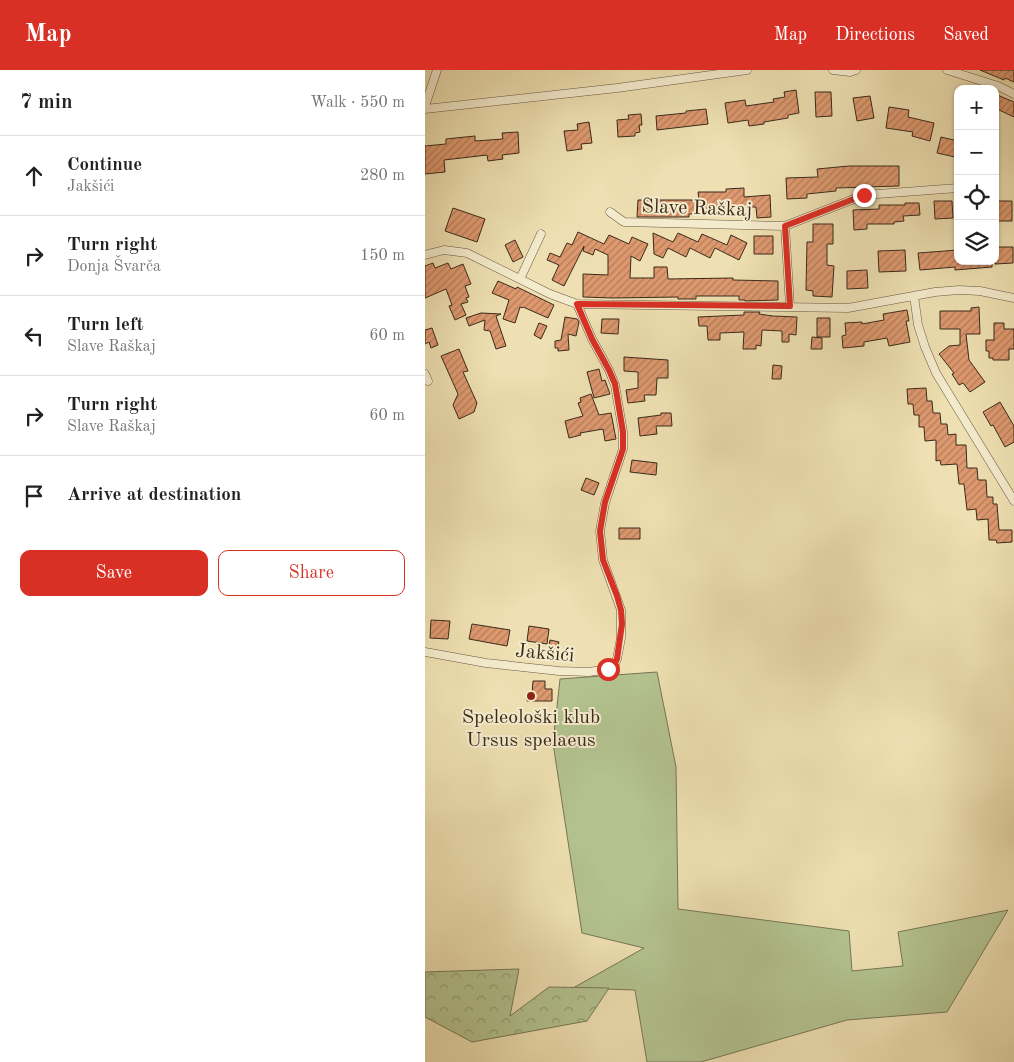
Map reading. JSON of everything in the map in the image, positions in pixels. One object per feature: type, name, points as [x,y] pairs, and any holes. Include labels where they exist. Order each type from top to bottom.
[{"type":"street","points":[[437,70],[425,108],[617,88],[747,70]]},
{"type":"street","points":[[833,70],[850,72],[856,70]]},
{"type":"street","points":[[947,70],[998,86],[1014,94]]},
{"type":"street","name":"Slave Raškaj","points":[[610,212],[624,222],[785,226],[864,195],[954,188]]},
{"type":"street","points":[[785,226],[790,306]]},
{"type":"street","points":[[520,279],[541,234]]},
{"type":"street","points":[[425,255],[444,250],[462,252],[577,304],[848,308],[935,292],[959,290],[980,291],[1014,298]]},
{"type":"street","points":[[914,296],[918,325],[936,373],[1014,501]]},
{"type":"street","name":"Jakšići","points":[[425,652],[486,663],[559,672],[589,672],[608,669],[613,666],[617,659],[621,638],[621,610],[603,560],[600,531],[605,502],[623,449],[623,432],[615,384],[577,304]]},
{"type":"green space","points":[[657,672],[676,767],[678,909],[849,931],[852,971],[903,966],[898,932],[1008,910],[947,1012],[847,1020],[701,1062],[647,1062],[635,990],[573,988],[644,948],[582,933],[553,743],[560,679]]},
{"type":"green space","points":[[519,969],[510,1016],[549,987],[609,988],[587,1021],[472,1042],[425,1017],[425,972]]},
{"type":"building","points":[[980,70],[1014,70],[1014,82],[1005,78],[1004,80]]},
{"type":"building","points":[[796,90],[799,113],[788,115],[788,118],[764,122],[764,124],[749,126],[748,120],[728,123],[725,103],[745,100],[746,106],[774,102],[773,99],[785,97],[784,92]]},
{"type":"building","points":[[815,92],[831,92],[832,116],[816,117]]},
{"type":"building","points":[[870,96],[874,118],[857,121],[853,98]]},
{"type":"building","points":[[999,96],[1014,102],[1014,117],[999,110]]},
{"type":"building","points":[[889,107],[909,110],[908,117],[934,123],[930,141],[912,136],[913,132],[886,128]]},
{"type":"building","points":[[706,109],[708,124],[657,130],[656,116]]},
{"type":"building","points":[[641,114],[642,125],[639,125],[640,132],[635,133],[635,136],[618,137],[617,120],[629,119],[628,115]]},
{"type":"building","points":[[589,122],[592,143],[581,144],[582,149],[567,151],[564,131],[578,130],[577,124]]},
{"type":"building","points":[[518,132],[519,153],[502,155],[503,159],[488,161],[487,155],[444,160],[445,172],[425,174],[425,146],[446,144],[446,139],[475,136],[475,141],[503,139],[502,133]]},
{"type":"building","points":[[941,137],[954,140],[954,157],[937,153]]},
{"type":"building","points":[[849,166],[899,166],[899,186],[836,188],[836,191],[807,194],[807,198],[787,199],[786,178],[818,177],[817,169]]},
{"type":"building","points":[[744,188],[744,197],[770,195],[771,217],[757,218],[756,207],[717,208],[717,213],[689,214],[689,217],[637,217],[638,200],[699,200],[698,192],[726,192],[726,189]]},
{"type":"building","points":[[934,201],[952,201],[953,218],[935,219]]},
{"type":"building","points":[[999,201],[1012,201],[1012,221],[999,221]]},
{"type":"building","points":[[905,203],[919,203],[920,215],[903,216],[904,221],[894,222],[894,224],[867,224],[867,229],[854,230],[853,210],[879,209],[879,205],[905,205]]},
{"type":"building","points":[[453,208],[485,219],[477,242],[445,231]]},
{"type":"building","points":[[813,224],[833,224],[833,244],[827,244],[827,265],[834,266],[832,297],[813,296],[813,291],[806,290],[807,242],[813,242]]},
{"type":"building","points":[[578,232],[604,244],[609,235],[629,244],[632,237],[648,244],[640,261],[631,256],[630,278],[654,278],[654,267],[667,267],[668,279],[733,278],[733,280],[778,281],[778,300],[745,301],[739,300],[739,296],[696,296],[696,299],[678,299],[678,297],[583,297],[583,274],[608,275],[608,255],[595,249],[593,255],[583,251],[584,246],[564,286],[552,280],[559,265],[547,260],[550,253],[560,257],[567,243],[572,245]]},
{"type":"building","points":[[653,233],[673,242],[678,233],[698,242],[702,234],[727,245],[731,235],[747,243],[739,260],[715,248],[710,258],[690,248],[686,257],[668,248],[663,258],[654,254]]},
{"type":"building","points":[[754,236],[773,236],[773,254],[754,254]]},
{"type":"building","points":[[515,240],[523,257],[513,262],[505,245]]},
{"type":"building","points":[[999,247],[1013,247],[1013,263],[999,264]]},
{"type":"building","points":[[905,250],[906,271],[879,272],[878,251]]},
{"type":"building","points":[[954,250],[954,265],[992,265],[992,267],[955,270],[955,267],[920,270],[918,253]]},
{"type":"building","points":[[433,263],[435,268],[448,263],[451,269],[463,264],[471,284],[465,286],[469,297],[466,298],[468,302],[461,304],[466,315],[455,320],[449,306],[452,305],[446,289],[425,298],[425,266]]},
{"type":"building","points":[[867,270],[868,288],[847,289],[847,271]]},
{"type":"building","points":[[498,281],[516,289],[517,287],[554,305],[548,318],[520,307],[515,323],[503,319],[509,300],[492,293]]},
{"type":"building","points":[[979,307],[980,334],[966,334],[969,360],[985,382],[970,392],[963,383],[959,385],[952,374],[954,373],[939,354],[949,346],[960,345],[960,329],[940,329],[940,311],[971,311],[971,308]]},
{"type":"building","points":[[907,310],[909,321],[906,321],[910,342],[889,346],[887,338],[864,342],[864,346],[843,348],[842,336],[846,335],[845,323],[862,322],[862,324],[884,320],[883,314]]},
{"type":"building","points":[[744,312],[760,312],[759,314],[797,317],[796,335],[789,334],[789,342],[782,342],[782,331],[762,330],[761,346],[756,345],[756,349],[743,349],[744,332],[720,333],[720,340],[708,340],[707,326],[699,326],[698,317],[744,315]]},
{"type":"building","points":[[481,313],[501,314],[496,316],[506,346],[496,349],[490,331],[484,330],[485,320],[469,326],[466,318]]},
{"type":"building","points":[[565,317],[577,319],[579,322],[576,336],[568,334],[569,350],[558,351],[558,348],[555,348],[555,341],[561,340]]},
{"type":"building","points":[[817,318],[830,318],[830,337],[817,337]]},
{"type":"building","points":[[602,319],[619,319],[618,334],[601,333]]},
{"type":"building","points":[[539,323],[547,326],[541,339],[534,335]]},
{"type":"building","points":[[994,323],[1004,323],[1004,329],[1014,329],[1014,349],[1009,349],[1009,360],[993,360],[993,358],[989,358],[989,351],[986,351],[986,340],[994,340]]},
{"type":"building","points":[[432,328],[438,345],[431,348],[429,342],[425,344],[425,330]]},
{"type":"building","points":[[812,337],[822,338],[822,349],[811,349]]},
{"type":"building","points":[[459,349],[468,371],[463,372],[477,403],[474,412],[459,419],[453,405],[458,394],[441,356]]},
{"type":"building","points":[[624,357],[668,360],[668,378],[657,378],[656,395],[644,395],[645,401],[628,403],[626,390],[638,388],[638,372],[624,371]]},
{"type":"building","points":[[773,365],[782,366],[781,379],[772,379]]},
{"type":"building","points":[[599,369],[602,381],[605,380],[610,394],[594,398],[587,372]]},
{"type":"building","points":[[926,388],[927,401],[932,401],[933,413],[940,413],[941,424],[947,424],[948,435],[956,434],[956,445],[966,445],[967,468],[977,468],[978,480],[986,480],[987,497],[993,497],[993,504],[997,504],[999,530],[1012,530],[1012,542],[997,543],[996,540],[989,540],[988,519],[977,520],[976,509],[967,510],[964,484],[959,484],[957,464],[941,465],[940,460],[936,461],[936,440],[925,441],[924,427],[919,427],[919,415],[914,415],[913,404],[908,404],[907,389]]},
{"type":"building","points":[[591,394],[599,415],[611,413],[616,439],[605,441],[603,429],[580,433],[581,435],[569,438],[565,421],[583,416],[578,403],[581,402],[580,398]]},
{"type":"building","points":[[1000,402],[1014,426],[1014,442],[1005,447],[993,425],[991,426],[983,412]]},
{"type":"building","points":[[661,413],[671,413],[672,426],[656,426],[657,434],[640,436],[638,418],[661,415]]},
{"type":"building","points":[[632,460],[657,463],[656,475],[630,472]]},
{"type":"building","points":[[586,478],[599,483],[594,495],[581,490]]},
{"type":"building","points":[[619,528],[640,528],[640,539],[619,539]]},
{"type":"building","points":[[431,620],[450,621],[448,639],[430,638]]},
{"type":"building","points":[[472,624],[510,630],[507,646],[469,639]]},
{"type":"building","points":[[529,626],[549,629],[547,644],[527,641]]},
{"type":"building","points":[[550,640],[559,642],[555,661],[546,659]]},
{"type":"building","points":[[533,681],[545,681],[545,689],[552,689],[552,701],[527,701],[528,693],[532,693]]},
{"type":"place","name":"Speleološki klub Ursus spelaeus","points":[[531,696]]},
{"type":"route","points":[[608,669],[613,666],[617,659],[622,624],[617,596],[603,560],[600,531],[605,502],[623,449],[623,432],[615,384],[577,304],[790,306],[785,226],[864,195]]}]
